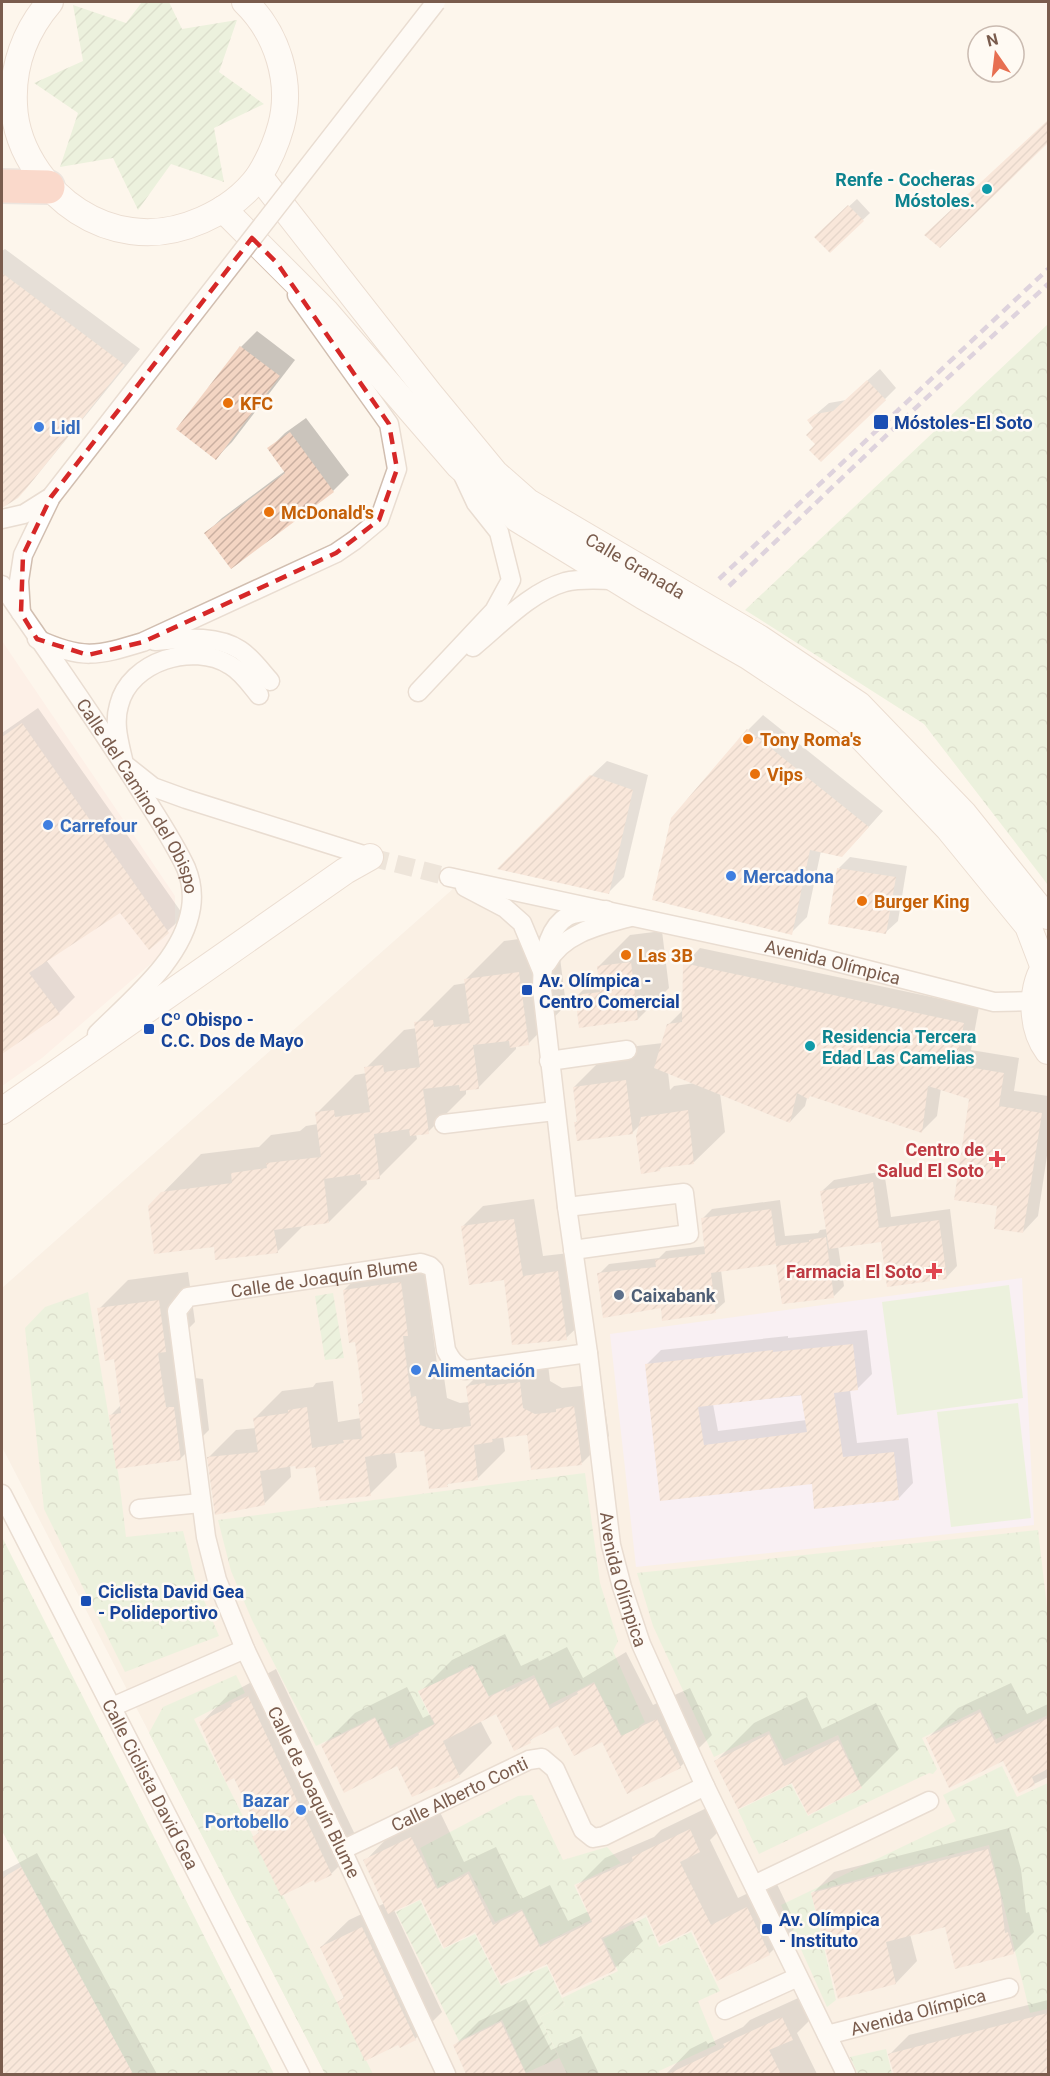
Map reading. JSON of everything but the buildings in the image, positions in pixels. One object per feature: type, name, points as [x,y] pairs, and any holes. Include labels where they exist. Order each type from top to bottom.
[{"type":"highway","points":[[4,187],[48,187]]},
{"type":"street","points":[[42,6],[24,40],[13,85],[15,122],[27,157],[48,187],[62,200],[86,216],[131,231],[151,231],[189,225],[223,209],[259,176],[275,147],[284,116],[285,84],[278,53],[259,16],[245,2]]},
{"type":"street","points":[[21,613],[19,581],[23,555],[51,497],[436,2]]},
{"type":"street","name":"Calle Granada","points":[[259,176],[429,393],[495,473],[528,502],[759,638],[859,705],[964,813],[1044,914],[1048,916]]},
{"type":"street","name":"Calle Granada","points":[[223,209],[326,312],[459,466],[516,518],[748,656],[846,721],[948,828],[1021,917],[1028,926],[1046,965]]},
{"type":"street","points":[[37,639],[58,649],[88,655],[109,652],[143,642],[336,553],[356,540],[379,520],[397,470],[389,424],[294,291],[277,263]]},
{"type":"street","points":[[459,466],[476,502],[499,532],[510,580],[494,610],[418,692],[534,598],[564,583],[579,580],[617,580]]},
{"type":"street","points":[[2,519],[24,514],[51,497]]},
{"type":"street","name":"Calle del Camino del Obispo","points":[[2,585],[124,764],[190,878],[192,907],[186,928],[176,949],[164,965],[71,1060]]},
{"type":"street","points":[[143,642],[206,639],[230,645],[242,651],[265,688],[228,664],[209,657],[191,654],[166,659],[144,670],[126,688],[119,704],[116,720],[124,764],[153,787],[370,857]]},
{"type":"street","points":[[2,1111],[71,1060],[140,1015],[345,871],[370,857]]},
{"type":"street","name":"Avenida Olímpica","points":[[846,2074],[705,1786],[641,1644],[622,1587],[611,1545],[588,1353],[567,1207],[549,1061],[542,971],[522,923],[505,908],[448,877],[801,953],[994,1002],[1035,1001]]},
{"type":"street","points":[[552,931],[569,915],[606,910]]},
{"type":"street","points":[[542,971],[551,956],[566,941],[596,927],[632,916]]},
{"type":"street","points":[[522,923],[578,935]]},
{"type":"street","name":"Avenida Olímpica","points":[[542,971],[552,931]]},
{"type":"street","points":[[1046,965],[1037,984],[1035,1001],[1037,1024],[1048,1051]]},
{"type":"street","points":[[549,1061],[627,1050]]},
{"type":"street","points":[[444,1124],[555,1111]]},
{"type":"street","points":[[567,1207],[684,1193],[689,1234],[573,1250]]},
{"type":"street","name":"Calle de Joaquín Blume","points":[[446,2074],[245,1649],[218,1580],[206,1537],[177,1311],[188,1297],[421,1263],[434,1270],[446,1350],[457,1366],[465,1370],[588,1353]]},
{"type":"street","name":"Calle Ciclista David Gea","points":[[2,1494],[300,2074]]},
{"type":"street","points":[[140,1509],[201,1503]]},
{"type":"street","points":[[111,1707],[245,1649]]},
{"type":"street","name":"Calle Alberto Conti","points":[[342,1850],[530,1760],[542,1758],[555,1768],[583,1830],[593,1838],[604,1836],[705,1786]]},
{"type":"street","points":[[754,1885],[929,1801]]},
{"type":"street","points":[[725,2010],[798,1977]]},
{"type":"street","name":"Avenida Olímpica","points":[[827,2035],[1009,1988]]},
{"type":"highlighted area","points":[[252,238],[277,263],[389,424],[397,469],[379,520],[336,553],[143,642],[88,655],[37,639],[21,613],[23,555],[51,497]]},
{"type":"shaded area","points":[[2,641],[175,896],[175,926],[162,954],[42,1058],[2,1086]]},
{"type":"shaded area","points":[[463,880],[994,1002],[1035,1001],[1048,1036],[1048,2074],[325,2074],[2,1447],[2,1288]]},
{"type":"shaded area","points":[[1022,1278],[1034,1525],[636,1567],[610,1334]]},
{"type":"green space","points":[[142,2],[169,2],[182,29],[237,20],[219,72],[264,104],[214,128],[224,182],[171,164],[138,210],[113,158],[60,167],[78,113],[34,83],[83,61],[73,5],[126,23]]},
{"type":"green space","points":[[1048,324],[1048,885],[924,724],[745,610]]},
{"type":"green space","points":[[1009,1285],[1023,1398],[897,1415],[882,1302]]},
{"type":"green space","points":[[88,1292],[119,1479],[126,1537],[183,1531],[195,1579],[219,1636],[125,1672],[44,1509],[25,1328],[45,1307]]},
{"type":"green space","points":[[333,1293],[344,1358],[325,1360],[315,1296]]},
{"type":"green space","points":[[1018,1403],[1031,1518],[951,1527],[937,1412]]},
{"type":"green space","points":[[585,1473],[600,1583],[618,1641],[613,1651],[645,1722],[639,1726],[641,1733],[624,1740],[594,1682],[549,1705],[534,1675],[489,1696],[472,1665],[418,1692],[434,1724],[390,1746],[375,1717],[316,1746],[252,1620],[231,1571],[218,1520]]},
{"type":"green space","points":[[1038,1530],[1048,1616],[1048,1715],[996,1739],[980,1709],[922,1738],[937,1769],[933,1774],[929,1773],[759,1854],[738,1810],[791,1784],[808,1816],[862,1788],[838,1735],[784,1760],[769,1731],[714,1757],[653,1626],[637,1573]]},
{"type":"green space","points":[[2,1537],[274,2074],[133,2074],[2,1831]]},
{"type":"green space","points":[[236,1675],[245,1693],[194,1719],[373,2074],[325,2074],[149,1733],[163,1707]]},
{"type":"green space","points":[[1002,1766],[1017,1797],[1048,1783],[1048,2009],[1030,2013],[989,1845],[811,1892],[836,2000],[827,2007],[781,1905],[956,1821],[943,1795]]},
{"type":"green space","points":[[532,1795],[563,1860],[607,1847],[621,1863],[574,1885],[591,1920],[540,1945],[522,1909],[495,1922],[469,1871],[438,1888],[420,1848],[518,1796]]},
{"type":"green space","points":[[420,1900],[443,1949],[475,1934],[501,1986],[547,1966],[565,2005],[540,2017],[559,2058],[526,2073],[502,2020],[459,2041],[396,1912]]},
{"type":"green space","points":[[646,1917],[659,1947],[691,1932],[720,1991],[698,2001],[716,2045],[659,2071],[660,2074],[567,2074],[540,2017],[565,2005],[562,1998],[618,1971],[603,1939]]},
{"type":"green space","points":[[886,2049],[892,2074],[858,2074],[850,2057]]},
{"type":"tunnel","points":[[370,857],[449,877]]},
{"type":"railway","points":[[719,579],[1048,269]]},
{"type":"railway","points":[[729,586],[1048,284]]},
{"type":"place","name":"Renfe - Cocheras Móstoles.","points":[[987,189]]},
{"type":"place","name":"KFC","points":[[228,403]]},
{"type":"place","name":"Móstoles-El Soto","points":[[881,422]]},
{"type":"place","name":"Lidl","points":[[39,427]]},
{"type":"place","name":"McDonald's","points":[[269,512]]},
{"type":"place","name":"Tony Roma's","points":[[748,739]]},
{"type":"place","name":"Vips","points":[[755,774]]},
{"type":"place","name":"Carrefour","points":[[48,825]]},
{"type":"place","name":"Mercadona","points":[[731,876]]},
{"type":"place","name":"Burger King","points":[[862,901]]},
{"type":"place","name":"Las 3B","points":[[626,955]]},
{"type":"place","name":"Av. Olímpica - Centro Comercial","points":[[527,990]]},
{"type":"place","name":"Cº Obispo - C.C. Dos de Mayo","points":[[149,1029]]},
{"type":"place","name":"Residencia Tercera Edad Las Camelias","points":[[810,1046]]},
{"type":"place","name":"Centro de Salud El Soto","points":[[997,1159]]},
{"type":"place","name":"Farmacia El Soto","points":[[934,1271]]},
{"type":"place","name":"Caixabank","points":[[619,1295]]},
{"type":"place","name":"Alimentación","points":[[416,1370]]},
{"type":"place","name":"Ciclista David Gea - Polideportivo","points":[[86,1601]]},
{"type":"place","name":"Bazar Portobello","points":[[301,1810]]},
{"type":"place","name":"Av. Olímpica - Instituto","points":[[767,1929]]}]
